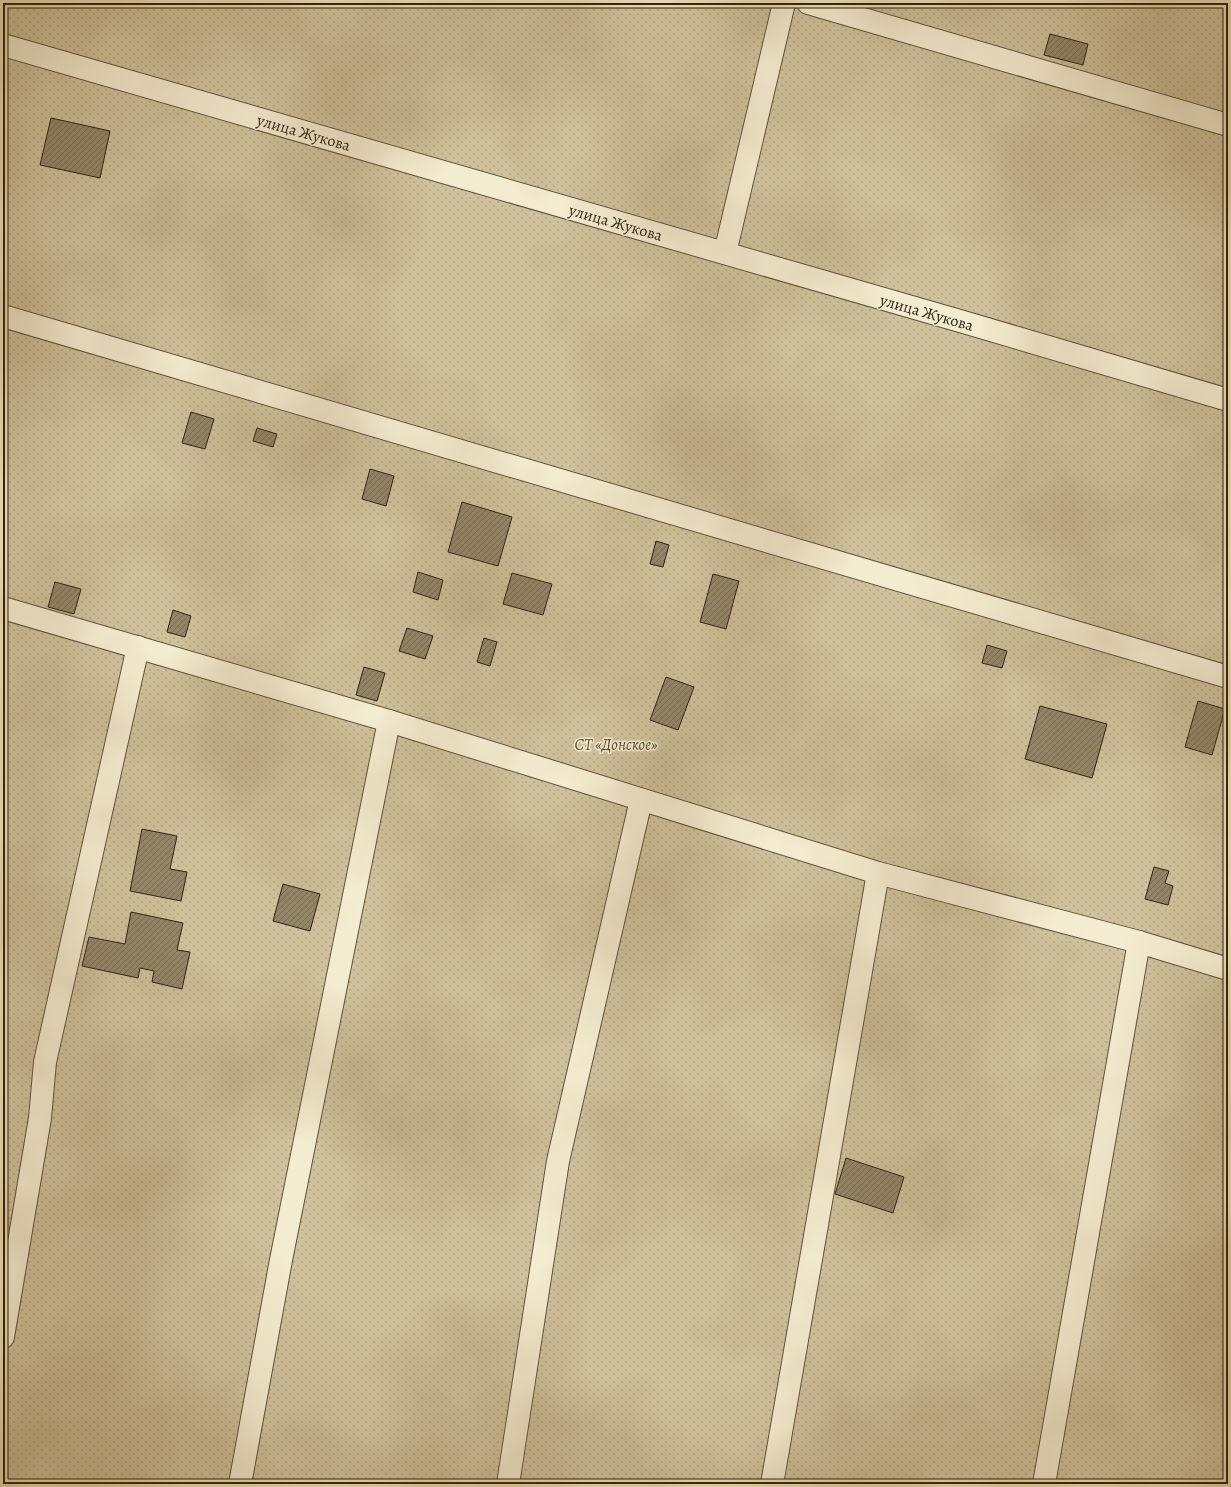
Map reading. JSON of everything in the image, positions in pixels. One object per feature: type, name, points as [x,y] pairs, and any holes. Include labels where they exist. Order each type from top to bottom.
[{"type":"lane","points":[[725,253],[784,3]]},
{"type":"lane","points":[[808,3],[1228,124]]},
{"type":"lane","name":"улица Жукова","points":[[3,45],[1228,400]]},
{"type":"lane","points":[[3,316],[1228,678]]},
{"type":"lane","points":[[3,608],[389,721],[878,872],[1139,942],[1228,969]]},
{"type":"lane","points":[[3,1337],[40,1118],[45,1062],[138,647]]},
{"type":"lane","points":[[240,1484],[281,1260],[389,721]]},
{"type":"lane","points":[[508,1484],[558,1161],[641,800]]},
{"type":"lane","points":[[772,1484],[878,872]]},
{"type":"lane","points":[[1044,1484],[1139,942]]},
{"type":"green space","name":"СТ «Донское»","points":[[3,3],[1228,3],[1228,1484],[3,1484]]},
{"type":"building","points":[[1050,34],[1088,44],[1083,65],[1044,55]]},
{"type":"building","points":[[51,118],[110,131],[100,178],[40,165]]},
{"type":"building","points":[[191,412],[214,419],[205,449],[182,443]]},
{"type":"building","points":[[257,428],[277,434],[273,447],[253,441]]},
{"type":"building","points":[[370,469],[394,476],[386,506],[362,499]]},
{"type":"building","points":[[462,502],[512,517],[498,566],[448,552]]},
{"type":"building","points":[[656,541],[669,545],[663,567],[650,564]]},
{"type":"building","points":[[3,553],[8,555],[3,571]]},
{"type":"building","points":[[418,572],[443,580],[438,600],[413,592]]},
{"type":"building","points":[[512,573],[552,584],[543,615],[503,604]]},
{"type":"building","points":[[713,574],[739,581],[726,629],[700,622]]},
{"type":"building","points":[[55,582],[81,589],[74,614],[48,607]]},
{"type":"building","points":[[173,610],[191,616],[185,637],[167,632]]},
{"type":"building","points":[[407,628],[433,636],[425,659],[399,651]]},
{"type":"building","points":[[484,638],[497,642],[490,666],[477,662]]},
{"type":"building","points":[[987,645],[1007,651],[1002,668],[982,663]]},
{"type":"building","points":[[364,667],[385,673],[377,701],[356,695]]},
{"type":"building","points":[[666,677],[694,687],[678,730],[650,720]]},
{"type":"building","points":[[1198,701],[1225,709],[1212,755],[1185,747]]},
{"type":"building","points":[[1040,706],[1107,724],[1092,778],[1025,759]]},
{"type":"building","points":[[142,829],[177,836],[170,869],[187,872],[181,901],[130,891]]},
{"type":"building","points":[[1154,867],[1169,871],[1165,883],[1173,886],[1168,905],[1145,899]]},
{"type":"building","points":[[283,884],[320,894],[310,931],[273,921]]},
{"type":"building","points":[[131,912],[183,923],[177,950],[190,952],[182,989],[152,982],[154,971],[140,968],[138,978],[82,966],[89,937],[125,944]]},
{"type":"building","points":[[846,1158],[904,1177],[893,1213],[835,1194]]}]
